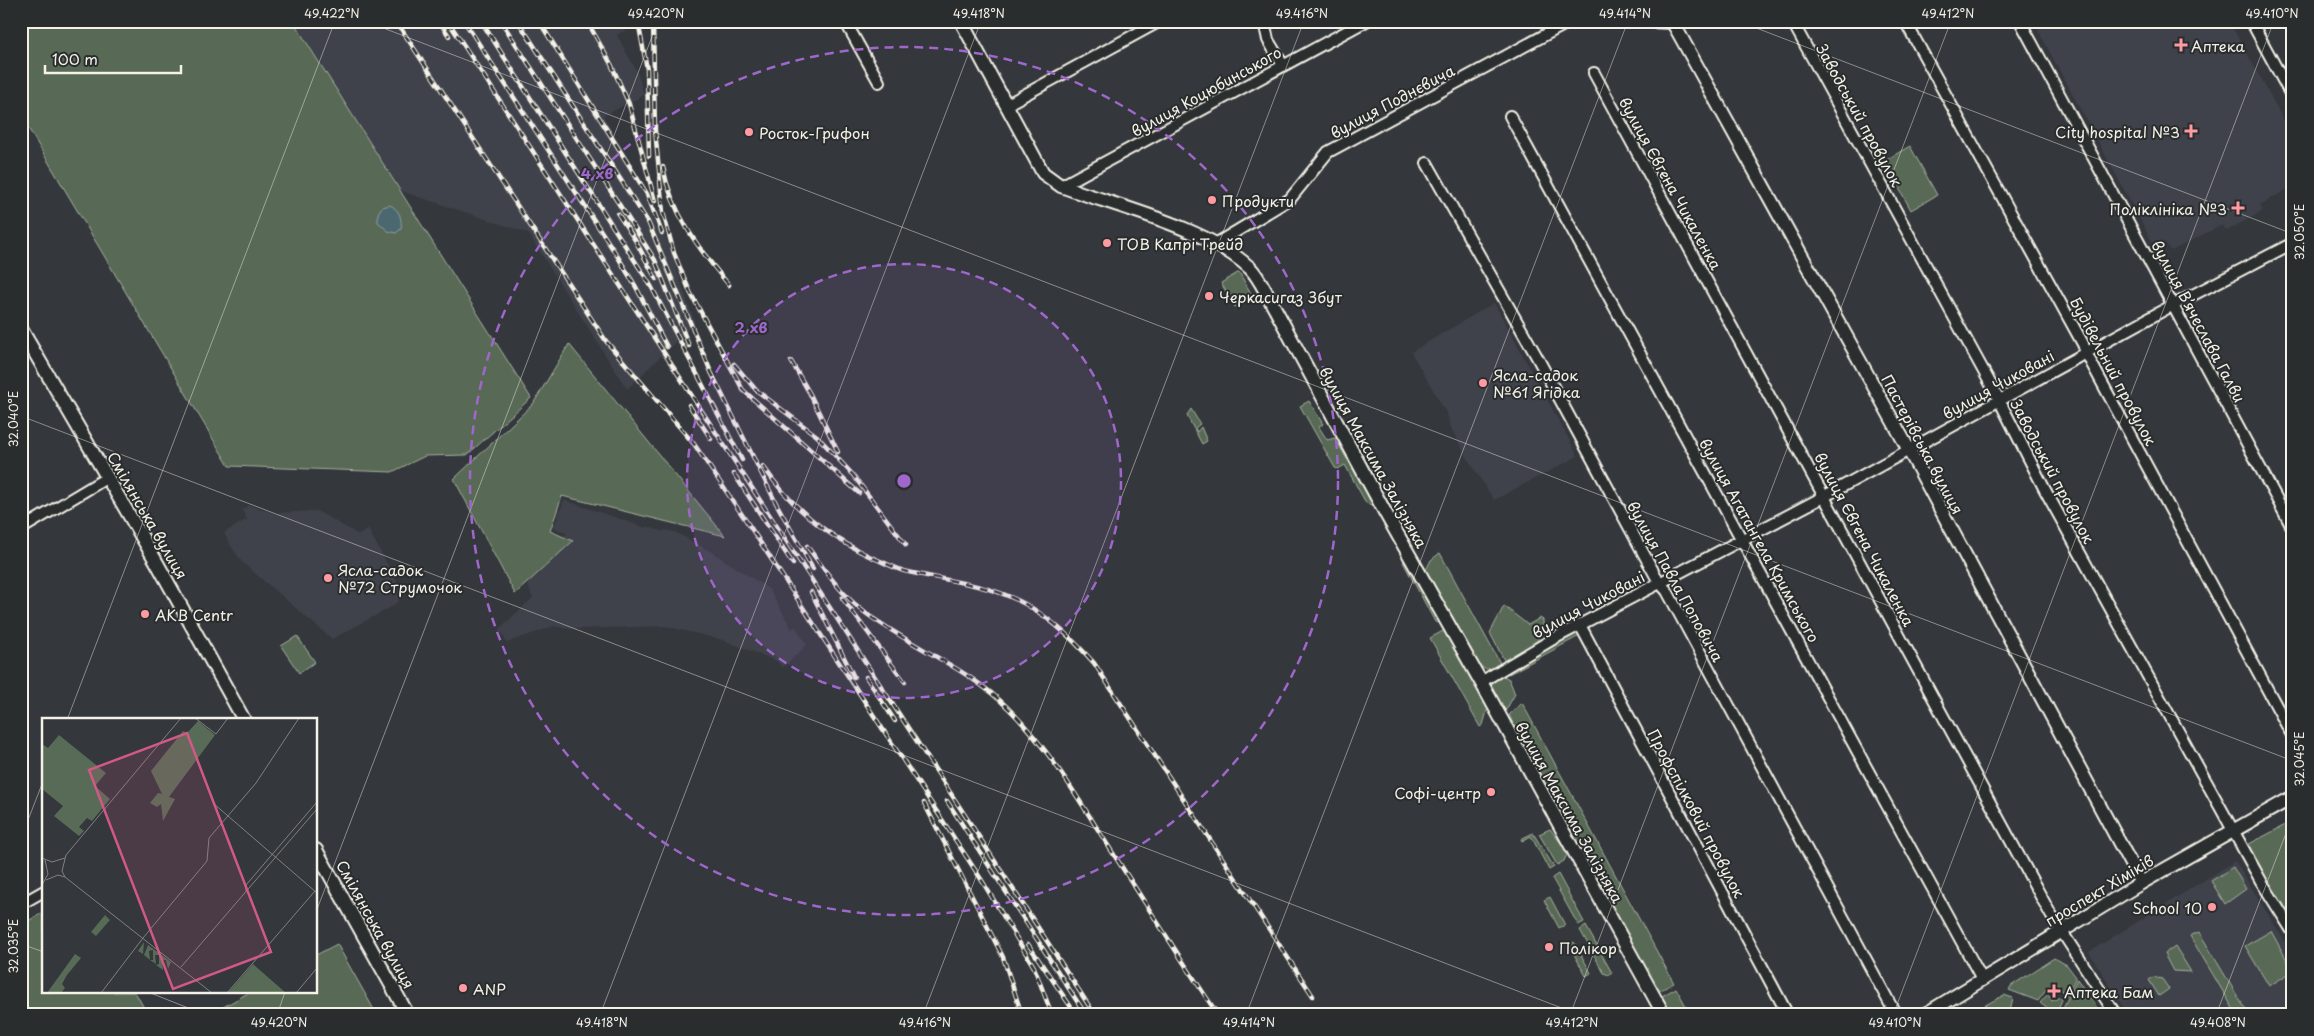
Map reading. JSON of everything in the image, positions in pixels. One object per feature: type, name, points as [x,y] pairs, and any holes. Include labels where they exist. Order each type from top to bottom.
[{"type":"main road","name":"вулиця Максима Залізняка","points":[[961,21],[1043,173],[1061,186],[1180,227],[1217,243],[1252,269],[1664,1015]]},
{"type":"main road","name":"Пастерівська вулиця","points":[[1651,21],[1672,22],[1908,450],[2141,883]]},
{"type":"main road","name":"Смілянська вулиця","points":[[21,329],[108,477],[243,718]]},
{"type":"main road","name":"проспект Хіміків","points":[[1924,1015],[2141,883],[2293,797]]},
{"type":"main road","name":"Смілянська вулиця","points":[[318,854],[408,1015]]},
{"type":"street","points":[[845,21],[879,82]]},
{"type":"street","points":[[1006,104],[1160,21]]},
{"type":"street","points":[[1264,21],[1268,40],[1283,65]]},
{"type":"street","name":"вулиця Коцюбинського","points":[[1061,186],[1366,21]]},
{"type":"street","name":"вулиця Поднєвича","points":[[1217,243],[1290,199],[1328,152],[1571,21]]},
{"type":"street","name":"Заводський провулок","points":[[1792,21],[2000,402],[2045,490],[2234,830],[2293,932]]},
{"type":"street","name":"Будівельний провулок","points":[[1905,21],[2078,336],[2293,737]]},
{"type":"street","name":"вулиця Вʼячеслава Галви","points":[[2020,21],[2293,529]]},
{"type":"street","points":[[2251,21],[2293,98]]},
{"type":"street","name":"вулиця Євгена Чикаленка","points":[[1594,73],[2060,931],[2116,1015]]},
{"type":"street","name":"вулиця Агатангела Кримського","points":[[1510,116],[1982,979]]},
{"type":"street","name":"вулиця Павла Поповича","points":[[1427,163],[1527,340],[1659,582],[1667,591],[1896,1015]]},
{"type":"street","name":"вулиця Чиковані","points":[[1481,682],[1659,582],[1743,540],[2000,402],[2173,306],[2293,244]]},
{"type":"street","points":[[21,529],[108,477]]},
{"type":"street","name":"Профспілковий провулок","points":[[1580,625],[1788,1015]]},
{"type":"street","points":[[21,904],[42,892]]},
{"type":"shaded area","points":[[293,21],[627,21],[627,29],[617,35],[637,72],[644,95],[603,116],[653,200],[695,323],[627,389],[528,233],[401,191]]},
{"type":"shaded area","name":"City hospital №3","points":[[2033,21],[2229,21],[2293,137],[2293,186],[2260,205],[2263,211],[2226,231],[2222,225],[2171,251],[2165,242],[2155,247]]},
{"type":"shaded area","name":"Ясла-садок №61 Ягідка","points":[[1494,303],[1578,456],[1494,500],[1469,461],[1450,426],[1447,414],[1411,352]]},
{"type":"shaded area","points":[[564,500],[646,528],[647,526],[663,532],[664,530],[675,532],[710,551],[769,589],[792,629],[796,627],[807,645],[782,668],[777,661],[723,640],[665,626],[572,629],[554,626],[506,643],[504,636],[498,630],[533,598],[526,581],[567,533],[554,528]]},
{"type":"shaded area","name":"Ясла-садок №72 Струмочок","points":[[249,505],[275,513],[317,511],[359,535],[368,529],[404,595],[393,606],[332,639],[242,562],[231,546],[224,533],[247,519],[242,510]]},
{"type":"shaded area","name":"School 10","points":[[2235,861],[2293,955],[2293,1015],[2128,1015],[2089,952]]},
{"type":"green space","points":[[21,21],[293,21],[531,398],[467,455],[425,456],[392,472],[229,466],[21,116]]},
{"type":"green space","points":[[1910,146],[1937,195],[1911,210],[1884,161]]},
{"type":"green space","points":[[1239,272],[1253,297],[1235,307],[1221,283]]},
{"type":"green space","points":[[569,344],[725,536],[562,496],[550,531],[573,541],[515,594],[454,479],[533,404]]},
{"type":"green space","points":[[1309,401],[1323,424],[1319,427],[1327,440],[1335,438],[1347,459],[1356,466],[1373,502],[1372,505],[1366,503],[1345,465],[1338,469],[1335,468],[1300,406]]},
{"type":"green space","points":[[1191,409],[1200,424],[1195,428],[1197,432],[1201,427],[1207,441],[1202,444],[1187,415]]},
{"type":"green space","points":[[1440,553],[1501,665],[1489,669],[1481,667],[1426,570],[1431,560]]},
{"type":"green space","points":[[1406,560],[1440,620],[1438,623],[1435,622],[1403,562]]},
{"type":"green space","points":[[1504,606],[1528,625],[1540,618],[1543,620],[1543,628],[1537,641],[1505,662],[1490,633]]},
{"type":"green space","points":[[1443,631],[1448,635],[1488,708],[1483,725],[1480,727],[1430,638]]},
{"type":"green space","points":[[1578,631],[1581,635],[1509,674],[1507,670]]},
{"type":"green space","points":[[297,636],[315,662],[299,673],[281,646]]},
{"type":"green space","points":[[1500,674],[1509,679],[1515,694],[1504,711],[1491,686]]},
{"type":"green space","points":[[1522,703],[1674,983],[1659,991],[1524,747],[1509,715]]},
{"type":"green space","points":[[2293,821],[2293,924],[2252,854],[2249,844]]},
{"type":"green space","points":[[1550,829],[1568,852],[1564,861],[1557,865],[1539,834]]},
{"type":"green space","points":[[1533,833],[1554,867],[1549,870],[1531,836],[1522,841],[1521,839]]},
{"type":"green space","points":[[2233,867],[2246,889],[2225,904],[2211,881]]},
{"type":"green space","points":[[1558,874],[1584,922],[1578,925],[1552,878]]},
{"type":"green space","points":[[1550,897],[1565,925],[1559,928],[1544,900]]},
{"type":"green space","points":[[42,913],[42,994],[136,994],[148,1015],[21,1015],[21,925]]},
{"type":"green space","points":[[1586,926],[1612,973],[1608,975],[1604,973],[1580,930]]},
{"type":"green space","points":[[2271,931],[2293,971],[2269,986],[2245,946]]},
{"type":"green space","points":[[2199,932],[2247,1012],[2237,1015],[2190,936]]},
{"type":"green space","points":[[1574,942],[1591,973],[1586,976],[1569,945]]},
{"type":"green space","points":[[337,944],[377,1015],[209,1015],[246,994],[318,994],[318,954]]},
{"type":"green space","points":[[2175,946],[2191,972],[2173,971],[2164,954]]},
{"type":"green space","points":[[2054,958],[2067,965],[2076,977],[2066,997],[2056,983],[2046,990],[2038,1001],[2009,990],[2011,986]]},
{"type":"green space","points":[[2153,977],[2162,979],[2169,989],[2159,996],[2149,980]]},
{"type":"green space","points":[[2077,979],[2102,1015],[2060,1014]]},
{"type":"green space","points":[[1676,988],[1691,1015],[1672,1015],[1662,996]]},
{"type":"green space","points":[[2048,994],[2052,1001],[2060,997],[2062,1000],[2056,1013],[2040,1003]]},
{"type":"green space","points":[[2004,995],[2013,998],[2009,1015],[1969,1014]]},
{"type":"water","points":[[390,205],[396,209],[401,218],[401,229],[396,233],[388,231],[378,222],[378,213],[382,207]]},
{"type":"railway","points":[[396,21],[606,341],[694,444],[743,516],[981,879],[1034,967],[1052,1015]]},
{"type":"railway","points":[[439,21],[449,36]]},
{"type":"railway","points":[[448,21],[1095,1015]]},
{"type":"railway","points":[[464,21],[618,257],[667,347]]},
{"type":"railway","points":[[481,21],[651,286],[742,460]]},
{"type":"railway","points":[[501,21],[655,260],[689,346]]},
{"type":"railway","points":[[518,21],[648,222],[711,372],[776,503],[813,569]]},
{"type":"railway","points":[[539,21],[647,194],[662,233]]},
{"type":"railway","points":[[587,21],[611,64],[629,104],[655,201]]},
{"type":"railway","points":[[638,21],[647,69],[649,156]]},
{"type":"railway","points":[[653,21],[655,130],[663,212],[674,253],[690,292],[743,390],[859,493]]},
{"type":"railway","points":[[663,167],[673,200],[688,230],[697,245],[729,285]]},
{"type":"railway","points":[[618,214],[635,240],[656,279]]},
{"type":"railway","points":[[791,361],[810,394],[838,452]]},
{"type":"railway","points":[[734,364],[756,390],[817,436],[853,475],[906,545]]},
{"type":"railway","points":[[689,405],[711,439]]},
{"type":"railway","points":[[763,466],[797,507],[824,529],[853,548],[904,571],[975,585],[1015,599],[1037,611],[1068,635],[1094,663],[1313,996]]},
{"type":"railway","points":[[734,474],[793,564]]},
{"type":"railway","points":[[807,546],[840,589],[863,611],[900,636],[976,681],[994,695],[1024,725],[1050,757],[1074,792],[1218,1015]]},
{"type":"railway","points":[[811,592],[854,677]]},
{"type":"railway","points":[[842,598],[905,682]]},
{"type":"railway","points":[[866,677],[895,721]]},
{"type":"railway","points":[[947,801],[1086,1015]]},
{"type":"railway","points":[[924,803],[1003,957],[1022,1015]]},
{"type":"railway","points":[[1028,944],[1073,1010]]},
{"type":"place","name":"Аптека","points":[[2181,45]]},
{"type":"place","name":"City hospital №3","points":[[2191,131]]},
{"type":"place","name":"Росток-Грифон","points":[[749,132]]},
{"type":"place","name":"Продукти","points":[[1212,200]]},
{"type":"place","name":"Поліклініка №3","points":[[2238,208]]},
{"type":"place","name":"ТОВ Капрі Трейд","points":[[1107,243]]},
{"type":"place","name":"Черкасигаз Збут","points":[[1209,296]]},
{"type":"place","name":"Ясла-садок №61 Ягідка","points":[[1483,383]]},
{"type":"place","name":"Ясла-садок №72 Струмочок","points":[[328,578]]},
{"type":"place","name":"AKB Centr","points":[[145,614]]},
{"type":"place","name":"Софі-центр","points":[[1491,792]]},
{"type":"place","name":"School 10","points":[[2212,907]]},
{"type":"place","name":"Полікор","points":[[1549,947]]},
{"type":"place","name":"ANP","points":[[463,988]]},
{"type":"place","name":"Аптека Бам","points":[[2054,991]]}]
